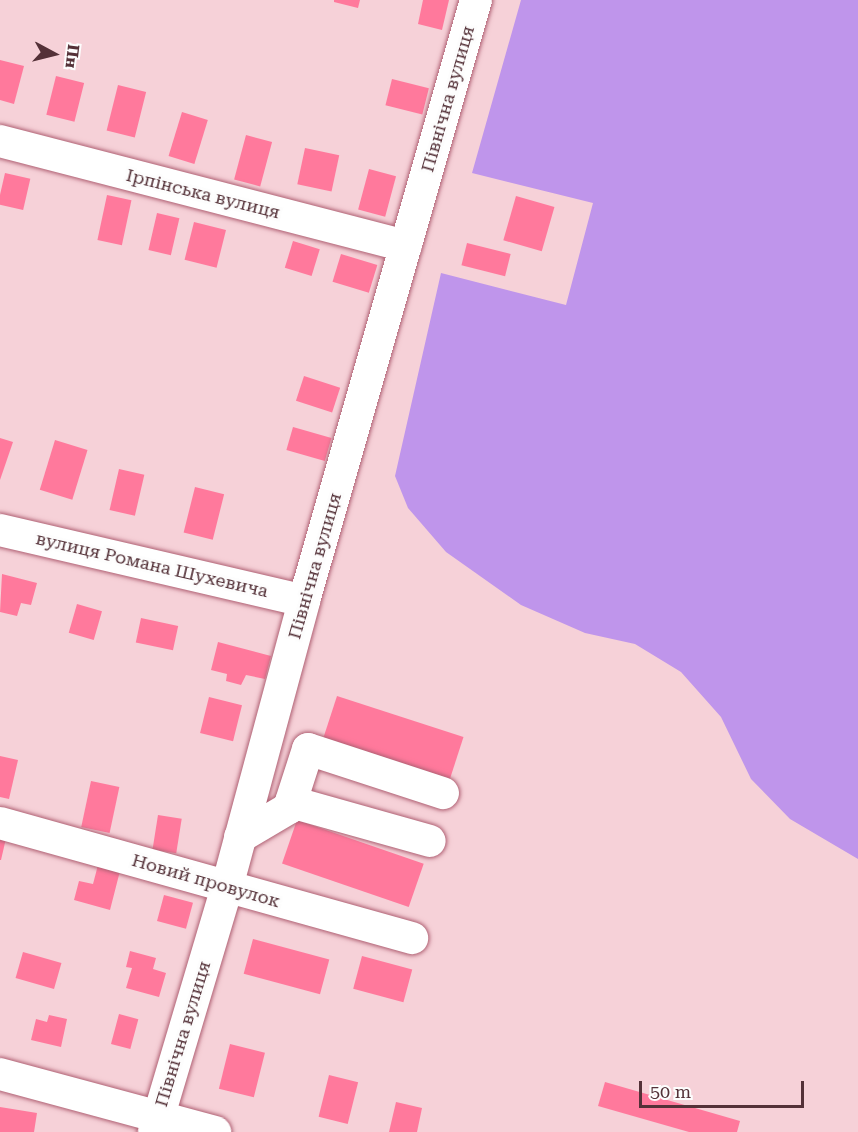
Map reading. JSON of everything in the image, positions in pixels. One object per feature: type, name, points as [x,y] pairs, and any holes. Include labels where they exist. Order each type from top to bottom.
[{"type":"street","name":"Північна вулиця","points":[[156,1125],[227,887],[304,601],[476,0]]},
{"type":"street","name":"Ірпінська вулиця","points":[[0,141],[406,246]]},
{"type":"street","name":"вулиця Романа Шухевича","points":[[0,530],[304,601]]},
{"type":"street","points":[[240,837],[289,808],[308,750],[443,793]]},
{"type":"street","points":[[291,802],[430,841]]},
{"type":"street","name":"Новий провулок","points":[[0,823],[412,938]]},
{"type":"street","points":[[0,1074],[156,1125],[215,1132]]},
{"type":"shaded area","points":[[521,0],[858,0],[858,859],[790,819],[751,779],[721,717],[681,672],[635,644],[585,633],[521,605],[446,552],[408,508],[395,476],[441,273],[566,305],[593,203],[472,173]]},
{"type":"building","points":[[334,0],[360,0],[358,8],[334,2]]},
{"type":"building","points":[[423,0],[449,0],[442,30],[418,24]]},
{"type":"building","points":[[0,60],[24,66],[14,104],[0,100]]},
{"type":"building","points":[[56,76],[84,83],[74,122],[46,115]]},
{"type":"building","points":[[392,79],[429,88],[422,114],[385,105]]},
{"type":"building","points":[[118,85],[146,92],[135,138],[107,131]]},
{"type":"building","points":[[182,112],[208,120],[194,164],[169,156]]},
{"type":"building","points":[[246,135],[272,142],[260,186],[234,179]]},
{"type":"building","points":[[305,148],[339,155],[332,191],[297,184]]},
{"type":"building","points":[[369,169],[396,176],[385,217],[358,210]]},
{"type":"building","points":[[5,173],[30,179],[23,210],[0,205]]},
{"type":"building","points":[[107,195],[131,200],[122,245],[97,240]]},
{"type":"building","points":[[516,196],[554,207],[542,251],[503,240]]},
{"type":"building","points":[[157,213],[179,218],[171,255],[148,250]]},
{"type":"building","points":[[194,222],[226,230],[217,268],[185,260]]},
{"type":"building","points":[[293,241],[320,249],[312,276],[285,268]]},
{"type":"building","points":[[467,243],[511,254],[505,276],[461,265]]},
{"type":"building","points":[[341,254],[377,265],[369,293],[333,282]]},
{"type":"building","points":[[304,376],[340,388],[332,412],[296,401]]},
{"type":"building","points":[[293,427],[331,438],[325,461],[286,450]]},
{"type":"building","points":[[0,438],[13,442],[0,480]]},
{"type":"building","points":[[55,440],[88,450],[72,500],[40,490]]},
{"type":"building","points":[[119,469],[144,475],[135,516],[110,510]]},
{"type":"building","points":[[195,487],[224,494],[213,540],[184,533]]},
{"type":"building","points":[[2,574],[37,583],[31,605],[21,603],[17,616],[0,612]]},
{"type":"building","points":[[77,604],[102,611],[94,640],[69,633]]},
{"type":"building","points":[[141,618],[178,626],[173,650],[136,642]]},
{"type":"building","points":[[218,642],[271,656],[265,679],[246,675],[241,685],[226,681],[227,674],[211,670]]},
{"type":"building","points":[[337,696],[463,737],[450,779],[323,738]]},
{"type":"building","points":[[209,697],[242,705],[233,741],[200,733]]},
{"type":"building","points":[[0,756],[18,760],[9,799],[0,797]]},
{"type":"building","points":[[91,781],[119,787],[110,833],[81,827]]},
{"type":"building","points":[[158,815],[182,819],[176,853],[153,850]]},
{"type":"building","points":[[297,820],[424,864],[409,907],[282,863]]},
{"type":"building","points":[[0,833],[7,834],[1,860],[0,860]]},
{"type":"building","points":[[98,865],[120,871],[110,910],[74,900],[79,881],[93,884]]},
{"type":"building","points":[[164,895],[193,903],[186,929],[157,921]]},
{"type":"building","points":[[253,939],[329,959],[320,994],[244,974]]},
{"type":"building","points":[[130,951],[156,958],[153,969],[166,973],[159,997],[126,988],[132,968],[126,967]]},
{"type":"building","points":[[23,952],[61,963],[54,989],[16,978]]},
{"type":"building","points":[[362,956],[412,969],[403,1002],[353,989]]},
{"type":"building","points":[[119,1014],[138,1019],[130,1049],[111,1044]]},
{"type":"building","points":[[49,1015],[67,1019],[61,1047],[31,1040],[36,1019],[47,1022]]},
{"type":"building","points":[[230,1044],[265,1053],[254,1097],[219,1089]]},
{"type":"building","points":[[329,1075],[358,1082],[348,1124],[319,1117]]},
{"type":"building","points":[[605,1082],[740,1121],[737,1132],[689,1132],[598,1106]]},
{"type":"building","points":[[396,1102],[422,1108],[417,1132],[389,1132]]},
{"type":"building","points":[[0,1107],[37,1113],[34,1132],[0,1132]]}]
